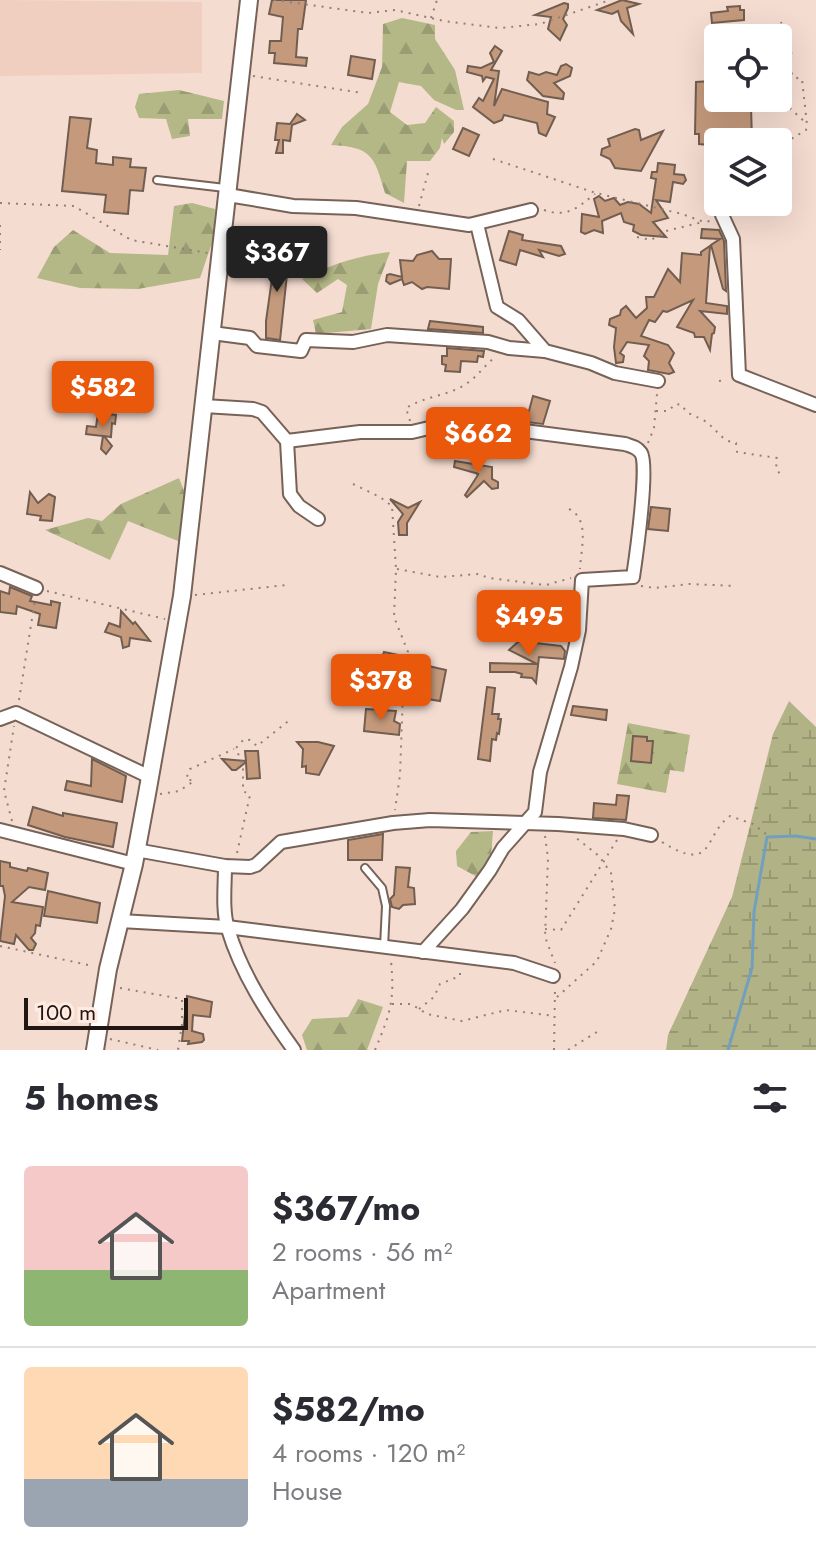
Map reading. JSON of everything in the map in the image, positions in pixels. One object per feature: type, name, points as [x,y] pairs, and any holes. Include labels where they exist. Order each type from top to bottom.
[{"type":"street","points":[[96,1043],[108,969],[135,857],[182,596],[248,0]]},
{"type":"street","points":[[228,192],[293,206],[356,208],[477,224],[531,210]]},
{"type":"street","points":[[722,216],[733,239],[739,375],[816,405]]},
{"type":"street","points":[[477,224],[497,307],[518,320],[545,351]]},
{"type":"street","points":[[212,333],[250,338],[257,346],[301,351],[306,340],[353,342],[387,335],[488,342],[509,348],[545,351],[615,373],[658,381]]},
{"type":"street","points":[[204,406],[258,410],[287,441],[290,494],[299,506],[318,519]]},
{"type":"street","points":[[287,441],[360,432],[412,432],[446,424],[486,426],[625,444],[642,454],[644,475],[633,577],[582,580],[582,609],[571,667],[540,772],[535,812],[523,823],[462,909],[423,952]]},
{"type":"street","points":[[0,573],[36,588]]},
{"type":"street","points":[[0,719],[16,713],[150,777]]},
{"type":"street","points":[[0,830],[135,857],[230,866],[256,865],[281,842],[393,823],[430,820],[558,824],[624,829],[651,835]]},
{"type":"street","points":[[230,866],[227,927],[264,1006],[294,1050]]},
{"type":"street","points":[[120,921],[227,927],[459,956],[521,964],[553,976]]},
{"type":"lane","points":[[157,180],[228,192]]},
{"type":"lane","points":[[365,868],[382,888],[387,948]]},
{"type":"path","points":[[274,0],[368,13],[395,10],[500,28],[540,24],[609,0]]},
{"type":"path","points":[[431,18],[437,0]]},
{"type":"path","points":[[781,22],[792,55],[787,59],[793,77],[802,79],[807,125],[806,130],[792,138]]},
{"type":"path","points":[[241,74],[362,93]]},
{"type":"path","points":[[792,111],[807,125]]},
{"type":"path","points":[[493,159],[596,193],[704,222]]},
{"type":"path","points":[[414,218],[428,173]]},
{"type":"path","points":[[531,210],[566,214],[596,193]]},
{"type":"path","points":[[0,203],[74,206],[131,240],[222,255]]},
{"type":"path","points":[[637,237],[651,240],[666,231],[719,216]]},
{"type":"path","points":[[0,225],[0,250]]},
{"type":"path","points":[[412,432],[406,408],[468,383],[493,358],[509,348]]},
{"type":"path","points":[[642,454],[654,428],[658,381]]},
{"type":"path","points":[[656,411],[668,411],[676,404],[684,406],[687,413],[705,421],[725,440],[736,443],[737,452],[777,458],[776,469],[782,476]]},
{"type":"path","points":[[353,484],[392,506],[396,569],[394,617],[408,652],[404,665],[400,775],[393,823]]},
{"type":"path","points":[[396,569],[440,577],[478,574],[546,585],[580,576],[582,520],[569,509]]},
{"type":"path","points":[[633,577],[637,585],[646,588],[689,584],[736,586]]},
{"type":"path","points":[[182,596],[286,585]]},
{"type":"path","points":[[18,834],[7,812],[4,791],[8,749],[36,588],[178,622]]},
{"type":"path","points":[[147,794],[179,791],[194,781],[186,779],[190,769],[236,748],[244,739],[257,746],[291,719]]},
{"type":"path","points":[[230,866],[250,795],[243,791],[243,767],[236,748]]},
{"type":"path","points":[[651,835],[675,850],[691,854],[710,847],[730,816],[753,824],[766,834]]},
{"type":"path","points":[[540,823],[548,858],[545,929],[554,957],[554,1050]]},
{"type":"path","points":[[556,998],[597,961],[611,929],[615,909],[611,873],[604,862],[558,824]]},
{"type":"path","points":[[545,929],[561,930],[624,829]]},
{"type":"path","points":[[0,946],[108,969]]},
{"type":"path","points":[[375,1050],[390,1016],[394,989],[387,948]]},
{"type":"path","points":[[419,1010],[434,997],[440,984],[460,976],[459,956]]},
{"type":"path","points":[[106,986],[182,999],[178,1050]]},
{"type":"path","points":[[392,1004],[411,1004],[419,1010],[462,1021],[506,1010],[555,1016]]},
{"type":"path","points":[[568,1050],[600,1030]]},
{"type":"path","points":[[96,1043],[158,1050]]},
{"type":"shaded area","points":[[0,0],[202,2],[202,73],[0,76]]},
{"type":"green space","points":[[402,18],[435,25],[435,39],[455,70],[464,110],[456,110],[434,100],[421,86],[399,82],[390,112],[407,125],[425,123],[436,107],[454,121],[454,132],[444,144],[442,138],[440,148],[430,161],[407,161],[404,203],[385,193],[374,162],[363,151],[331,145],[342,127],[368,104],[382,67],[383,24]]},
{"type":"green space","points":[[179,90],[224,101],[222,119],[188,119],[190,136],[172,139],[166,119],[139,118],[135,107],[139,94]]},
{"type":"green space","points":[[192,203],[215,209],[214,237],[200,278],[138,289],[80,288],[37,278],[54,247],[73,230],[110,253],[168,255],[174,206]]},
{"type":"green space","points":[[390,252],[378,284],[371,329],[316,334],[313,320],[342,312],[347,285],[338,279],[317,293],[302,279],[345,261]]},
{"type":"green space","points":[[179,478],[188,501],[183,543],[128,521],[110,560],[45,530],[88,518],[102,521],[121,504]]},
{"type":"green space","points":[[789,701],[816,727],[816,1050],[666,1050],[668,1035],[732,897],[773,734]]},
{"type":"green space","points":[[628,723],[690,735],[684,772],[670,770],[666,793],[617,784]]},
{"type":"green space","points":[[493,831],[490,868],[479,878],[457,866],[456,851],[471,832]]},
{"type":"green space","points":[[358,999],[383,1007],[367,1050],[307,1050],[302,1035],[312,1019],[348,1017]]},
{"type":"building","points":[[272,0],[306,0],[302,29],[298,29],[296,57],[307,58],[306,66],[274,63],[275,53],[269,53],[270,41],[281,41],[283,17],[269,14]]},
{"type":"building","points":[[622,0],[639,4],[627,8],[633,34],[621,21],[618,11],[612,14],[597,10]]},
{"type":"building","points":[[568,4],[563,19],[567,25],[560,40],[548,29],[551,17],[535,15]]},
{"type":"building","points":[[740,6],[740,10],[744,10],[744,20],[712,23],[711,13]]},
{"type":"building","points":[[495,46],[502,51],[491,70],[499,71],[494,106],[502,89],[548,102],[547,114],[555,117],[546,136],[539,133],[537,123],[504,115],[502,120],[494,123],[473,107],[479,98],[483,101],[494,79],[486,77],[483,81],[482,76],[467,72],[468,66],[481,68],[494,62],[490,53]]},
{"type":"building","points":[[351,56],[375,60],[372,79],[348,75]]},
{"type":"building","points":[[566,64],[572,68],[570,76],[554,83],[564,93],[563,99],[543,96],[527,80],[529,72],[557,75],[561,66]]},
{"type":"building","points":[[704,81],[704,112],[751,112],[752,128],[704,128],[704,145],[699,144],[699,134],[695,134],[696,82]]},
{"type":"building","points":[[297,114],[305,120],[292,125],[290,141],[283,140],[283,153],[276,153],[279,140],[275,140],[277,123],[290,124]]},
{"type":"building","points":[[70,117],[91,119],[87,148],[97,150],[96,163],[113,165],[113,157],[131,159],[130,167],[146,168],[143,191],[130,190],[128,214],[104,212],[106,195],[62,191]]},
{"type":"building","points":[[463,128],[479,135],[469,156],[453,149]]},
{"type":"building","points":[[639,130],[641,140],[663,131],[641,171],[615,168],[610,159],[601,155],[602,149],[610,146],[608,139]]},
{"type":"building","points":[[658,163],[675,165],[674,174],[684,175],[686,180],[683,184],[673,182],[670,202],[656,200],[668,218],[653,222],[666,237],[641,235],[633,231],[634,225],[624,222],[621,213],[602,221],[603,233],[594,230],[585,234],[581,232],[582,214],[599,217],[594,199],[599,196],[605,201],[614,198],[620,205],[628,202],[639,204],[651,213],[656,179],[651,178],[652,172],[657,172]]},
{"type":"building","points":[[702,229],[719,230],[724,241],[726,291],[711,245],[720,239],[701,238]]},
{"type":"building","points":[[509,231],[523,235],[522,240],[561,246],[565,254],[559,256],[539,250],[543,257],[520,250],[516,265],[500,260]]},
{"type":"building","points":[[278,236],[285,236],[282,265],[288,265],[280,340],[266,338]]},
{"type":"building","points":[[710,246],[706,303],[727,306],[727,314],[700,311],[715,327],[710,350],[704,337],[695,337],[694,333],[677,327],[693,300],[663,311],[655,322],[649,320],[641,336],[668,345],[674,353],[669,363],[674,372],[648,370],[649,361],[644,356],[649,345],[627,342],[620,353],[624,356],[623,362],[616,363],[616,328],[609,325],[610,319],[620,315],[626,306],[636,318],[647,308],[646,297],[654,297],[668,269],[680,282],[682,253],[701,255]]},
{"type":"building","points":[[432,251],[439,259],[451,259],[449,289],[422,289],[412,282],[404,285],[402,279],[390,284],[386,281],[390,274],[402,277],[400,260],[413,261],[417,255]]},
{"type":"building","points":[[430,321],[483,327],[483,333],[428,329]]},
{"type":"building","points":[[447,348],[484,351],[477,362],[461,361],[460,372],[445,371],[442,356],[447,356]]},
{"type":"building","points":[[533,396],[550,401],[543,424],[526,422]]},
{"type":"building","points":[[98,413],[116,415],[111,437],[104,436],[112,446],[106,454],[101,449],[103,436],[86,434],[87,426],[96,427]]},
{"type":"building","points":[[455,461],[492,467],[492,479],[498,482],[498,488],[492,489],[484,481],[467,497],[465,495],[478,475],[454,467]]},
{"type":"building","points":[[30,492],[38,503],[49,494],[55,497],[52,521],[27,514]]},
{"type":"building","points":[[390,499],[408,508],[420,502],[407,523],[407,535],[399,535],[398,522],[403,514]]},
{"type":"building","points":[[651,507],[670,509],[668,531],[648,529]]},
{"type":"building","points":[[10,587],[32,596],[30,601],[51,605],[51,601],[60,603],[56,628],[38,625],[40,614],[17,606],[16,614],[0,612],[0,591],[9,594]]},
{"type":"building","points":[[121,611],[133,624],[135,622],[150,641],[130,638],[129,646],[123,648],[121,637],[105,632],[109,623],[120,627]]},
{"type":"building","points":[[528,633],[527,642],[561,646],[565,651],[564,659],[539,657],[536,683],[532,678],[521,677],[522,674],[515,672],[490,672],[490,663],[537,664],[509,650]]},
{"type":"building","points":[[384,652],[403,656],[388,705],[363,692],[370,678],[375,680]]},
{"type":"building","points":[[424,665],[446,670],[440,701],[421,698]]},
{"type":"building","points":[[487,687],[495,688],[492,714],[499,714],[498,719],[501,719],[499,734],[496,740],[492,739],[490,761],[478,759]]},
{"type":"building","points":[[573,706],[607,710],[606,720],[571,715]]},
{"type":"building","points":[[366,709],[396,711],[394,721],[400,724],[399,735],[364,731]]},
{"type":"building","points":[[633,736],[647,737],[647,741],[653,741],[651,763],[631,761]]},
{"type":"building","points":[[297,742],[334,746],[319,775],[306,773],[306,766],[302,767],[303,749]]},
{"type":"building","points":[[245,751],[258,751],[260,778],[247,779],[246,762],[232,770],[222,759],[246,761]]},
{"type":"building","points":[[92,759],[126,776],[122,802],[65,790],[67,781],[91,786]]},
{"type":"building","points":[[617,795],[629,796],[626,820],[593,818],[594,803],[616,805]]},
{"type":"building","points":[[33,807],[63,816],[63,813],[117,823],[113,847],[28,825]]},
{"type":"building","points":[[383,834],[382,860],[348,860],[348,840]]},
{"type":"building","points":[[0,861],[10,863],[10,867],[48,873],[45,890],[29,887],[12,902],[43,907],[40,926],[36,925],[31,938],[36,944],[33,950],[29,950],[16,935],[14,944],[0,941],[5,896],[3,886],[0,886]]},
{"type":"building","points":[[396,867],[410,868],[408,887],[414,888],[415,904],[403,905],[399,909],[392,907],[390,899],[394,895]]},
{"type":"building","points":[[48,891],[100,903],[97,923],[44,916]]},
{"type":"building","points":[[187,996],[212,1002],[210,1017],[193,1015],[192,1031],[203,1034],[202,1042],[188,1044],[189,1041],[182,1041]]},
{"type":"waterway","points":[[728,1050],[752,968],[754,912],[767,837],[816,839]]}]
